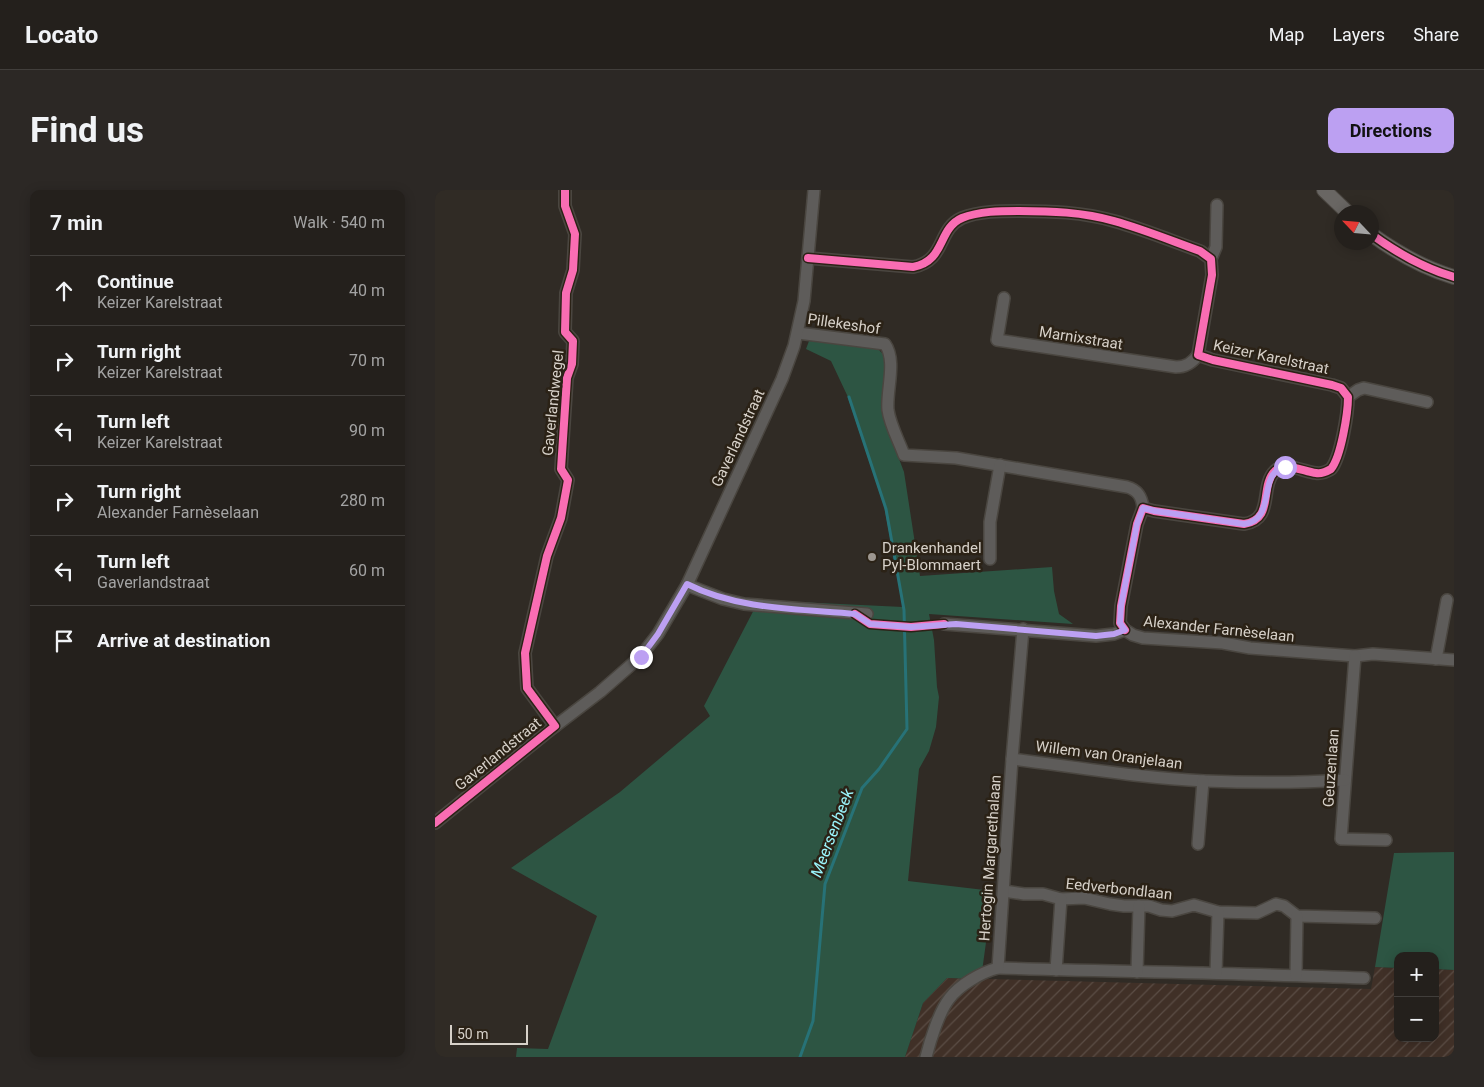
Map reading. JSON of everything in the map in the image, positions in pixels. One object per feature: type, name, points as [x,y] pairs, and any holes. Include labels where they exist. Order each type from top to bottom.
[{"type":"main road","points":[[1324,190],[1340,205]]},
{"type":"main road","points":[[1379,239],[1419,264],[1454,277]]},
{"type":"street","name":"Gaverlandwegel","points":[[555,726],[527,688],[525,653],[547,556],[561,518],[568,480],[561,469],[567,378],[572,364],[573,340],[565,332],[567,293],[573,270],[575,234],[565,206],[565,190]]},
{"type":"street","name":"Gaverlandstraat","points":[[435,823],[600,692],[641,657],[663,627],[687,584],[795,346],[804,301],[814,190]]},
{"type":"street","name":"Keizer Karelstraat","points":[[1217,205],[1216,247],[1211,259],[1212,275],[1198,355],[1213,360],[1332,385],[1341,388],[1348,397]]},
{"type":"street","points":[[808,258],[920,266],[933,257],[947,232],[954,223],[962,218],[1001,211],[1033,211],[1076,214],[1113,221],[1200,251],[1211,259]]},
{"type":"street","name":"Marnixstraat","points":[[1003,298],[997,340],[1176,367],[1187,366],[1194,362],[1198,355]]},
{"type":"street","name":"Pillekeshof","points":[[798,333],[885,344],[889,349],[891,359],[889,413],[904,455],[956,458],[1000,465]]},
{"type":"street","points":[[1143,508],[1244,524],[1252,522],[1264,508],[1270,479],[1279,468],[1291,468],[1317,473],[1331,469],[1338,457],[1348,407],[1348,397],[1358,390],[1365,388],[1427,402]]},
{"type":"street","points":[[990,559],[990,522],[1000,465],[1127,487],[1139,494],[1143,508],[1137,524],[1121,606],[1120,623],[1125,630]]},
{"type":"street","points":[[687,584],[723,599],[744,604],[867,614]]},
{"type":"street","points":[[1436,658],[1447,600]]},
{"type":"street","name":"Alexander Farnèselaan","points":[[944,624],[1096,636],[1114,634],[1125,630],[1143,638],[1223,643],[1250,648],[1355,656],[1373,654],[1454,660]]},
{"type":"street","name":"Hertogin Margarethalaan","points":[[998,968],[1023,630]]},
{"type":"street","name":"Geuzenlaan","points":[[1355,656],[1341,839],[1386,840]]},
{"type":"street","name":"Willem van Oranjelaan","points":[[1012,759],[1145,776],[1203,781],[1279,783],[1345,780]]},
{"type":"street","points":[[1198,844],[1203,781]]},
{"type":"street","name":"Eedverbondlaan","points":[[1004,891],[1043,894],[1061,899],[1078,898],[1110,904],[1149,906],[1172,912],[1194,905],[1218,912],[1257,913],[1276,904],[1284,906],[1297,916],[1375,918]]},
{"type":"street","points":[[1056,970],[1061,899]]},
{"type":"street","points":[[1137,972],[1139,906]]},
{"type":"street","points":[[1216,972],[1218,912]]},
{"type":"street","points":[[1296,975],[1297,916]]},
{"type":"street","points":[[926,1057],[941,1013],[949,999],[955,992],[983,972],[998,968],[1216,972],[1364,978]]},
{"type":"shaded area","points":[[1375,967],[1394,968],[1394,1042],[1439,1042],[1439,969],[1454,970],[1454,1057],[905,1057],[923,1003],[947,978],[1371,989]]},
{"type":"green space","points":[[809,341],[876,347],[885,356],[884,419],[904,472],[920,576],[1052,567],[1054,591],[1059,614],[1073,624],[929,614],[934,640],[939,697],[936,727],[929,751],[919,769],[908,881],[993,891],[981,979],[947,978],[923,1003],[905,1057],[516,1057],[517,1048],[548,1049],[597,916],[511,868],[620,792],[710,716],[704,706],[759,600],[903,607],[884,506],[847,395],[831,361],[806,349]]},
{"type":"green space","points":[[1454,852],[1454,970],[1439,969],[1439,952],[1394,952],[1394,968],[1375,967],[1394,853]]},
{"type":"waterway","name":"Meersenbeek","points":[[800,1057],[813,1021],[825,884],[862,788],[879,769],[907,729],[904,610],[886,509],[849,397]]},
{"type":"cycle path","points":[[435,823],[555,726],[527,688],[525,653],[547,556],[561,518],[568,480],[561,469],[567,378],[572,364],[573,341],[565,332],[566,293],[573,270],[575,234],[565,206],[565,190]]},
{"type":"cycle path","points":[[808,258],[913,267],[924,264],[931,258],[948,229],[954,223],[962,218],[976,214],[1031,211],[1102,218],[1200,251],[1211,259],[1212,275],[1198,355],[1341,388],[1348,397],[1347,413],[1341,445],[1335,463],[1331,469],[1320,473],[1290,467],[1279,468],[1270,478],[1263,509],[1260,516],[1254,521],[1244,524],[1143,508],[1137,524],[1121,606],[1120,623],[1125,630]]},
{"type":"cycle path","points":[[1379,239],[1411,259],[1454,277]]},
{"type":"cycle path","points":[[855,614],[870,624],[911,627],[944,624]]},
{"type":"place","name":"Drankenhandel Pyl-Blommaert","points":[[872,557]]},
{"type":"route","points":[[641,657],[672,613],[687,584],[723,599],[744,604],[855,614],[870,624],[911,627],[956,624],[1096,636],[1114,634],[1125,630],[1120,623],[1121,606],[1137,524],[1143,508],[1244,524],[1252,522],[1264,508],[1270,479],[1274,472],[1279,468],[1285,467]]}]
